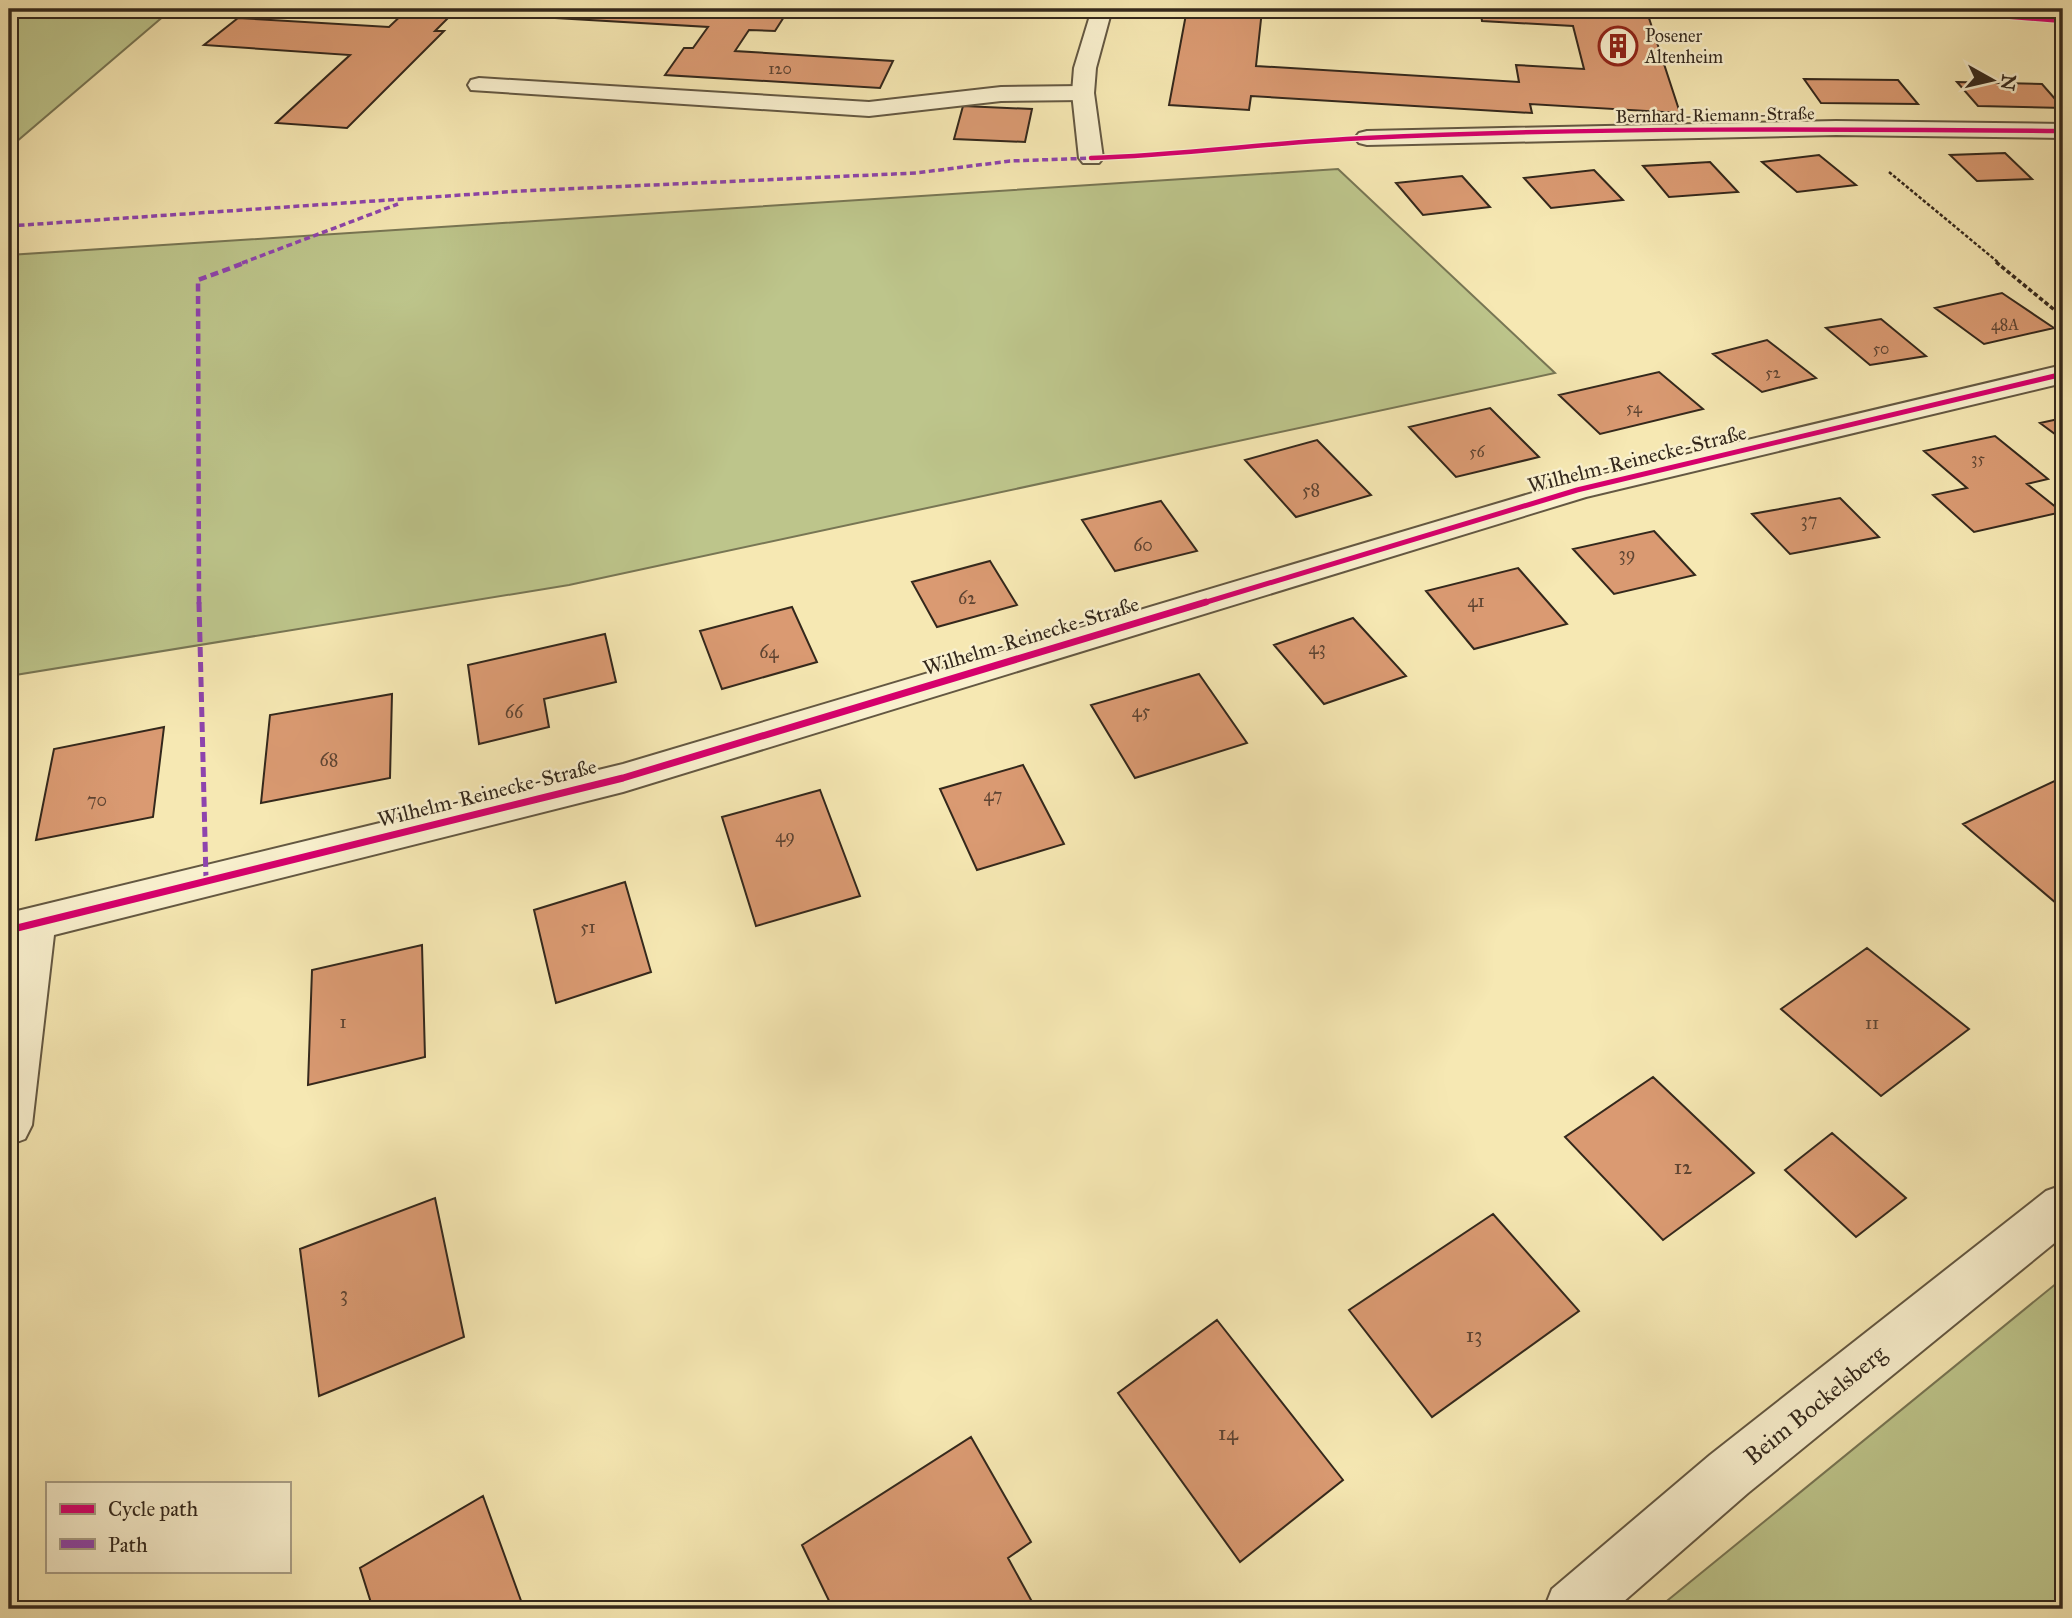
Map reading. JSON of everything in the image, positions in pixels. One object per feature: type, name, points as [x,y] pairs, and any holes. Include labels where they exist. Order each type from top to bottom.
[{"type":"street","points":[[1091,158],[1083,93],[1085,68],[1102,9]]},
{"type":"street","points":[[479,85],[869,109],[1001,94],[1083,93]]},
{"type":"street","name":"Bernhard-Riemann-Straße","points":[[1367,138],[1836,128],[2063,131]]},
{"type":"street","name":"Wilhelm-Reinecke-Straße","points":[[22,928],[206,879],[623,778],[1577,490],[2063,374]]},
{"type":"street","points":[[9,1125],[22,928]]},
{"type":"street","name":"Beim Bockelsberg","points":[[1572,1609],[1729,1474],[2063,1207]]},
{"type":"path","points":[[1836,128],[2063,317]]},
{"type":"green space","points":[[9,9],[172,9],[9,148]]},
{"type":"green space","points":[[1338,169],[1555,373],[569,585],[9,676],[9,255]]},
{"type":"green space","points":[[2063,1278],[2063,1609],[1657,1609]]},
{"type":"building","points":[[408,9],[789,9],[775,31],[749,30],[735,51],[893,61],[880,88],[665,75],[684,48],[693,48],[708,27],[454,12],[435,31],[444,31],[347,128],[276,123],[350,55],[204,45],[238,18],[389,27]]},
{"type":"building","name":"Posener Altenheim","points":[[1187,9],[1262,10],[1256,66],[1519,82],[1516,65],[1584,69],[1573,26],[1482,21],[1480,9],[1646,9],[1680,113],[1530,104],[1532,113],[1251,96],[1249,110],[1169,105]]},
{"type":"building","points":[[1804,79],[1898,80],[1918,104],[1821,103]]},
{"type":"building","points":[[1957,82],[2042,84],[2063,108],[1978,106]]},
{"type":"building","points":[[963,106],[1032,109],[1025,142],[954,139]]},
{"type":"building","points":[[2005,153],[2032,179],[1977,181],[1950,155]]},
{"type":"building","points":[[1819,155],[1856,185],[1797,192],[1762,162]]},
{"type":"building","points":[[1710,162],[1738,192],[1669,197],[1643,166]]},
{"type":"building","points":[[1594,170],[1623,200],[1551,208],[1524,178]]},
{"type":"building","points":[[1462,176],[1490,207],[1423,215],[1396,183]]},
{"type":"building","points":[[2002,293],[2054,328],[1984,344],[1935,308]]},
{"type":"building","points":[[1881,319],[1926,356],[1870,365],[1826,328]]},
{"type":"building","points":[[1767,340],[1816,378],[1762,392],[1713,354]]},
{"type":"building","points":[[1659,372],[1703,409],[1600,434],[1559,395]]},
{"type":"building","points":[[1490,408],[1539,457],[1456,477],[1409,427]]},
{"type":"building","points":[[2063,418],[2063,440],[2040,423]]},
{"type":"building","points":[[1995,436],[2048,479],[2027,484],[2062,512],[1974,532],[1933,495],[1967,488],[1924,451]]},
{"type":"building","points":[[1317,440],[1371,495],[1296,517],[1245,460]]},
{"type":"building","points":[[1840,498],[1879,537],[1790,554],[1752,514]]},
{"type":"building","points":[[1161,501],[1197,551],[1115,571],[1082,520]]},
{"type":"building","points":[[1654,531],[1695,575],[1614,594],[1573,549]]},
{"type":"building","points":[[990,561],[1017,605],[937,627],[912,582]]},
{"type":"building","points":[[1518,568],[1567,624],[1474,649],[1426,591]]},
{"type":"building","points":[[792,607],[817,662],[722,689],[700,631]]},
{"type":"building","points":[[1353,618],[1406,676],[1324,704],[1274,645]]},
{"type":"building","points":[[605,634],[616,682],[544,699],[549,727],[479,744],[468,665]]},
{"type":"building","points":[[1199,674],[1247,743],[1135,778],[1091,705]]},
{"type":"building","points":[[392,694],[390,778],[261,803],[270,715]]},
{"type":"building","points":[[164,727],[153,817],[36,840],[54,749]]},
{"type":"building","points":[[1023,765],[1064,844],[977,870],[940,789]]},
{"type":"building","points":[[2063,777],[2063,909],[1963,824]]},
{"type":"building","points":[[820,790],[860,896],[756,926],[722,817]]},
{"type":"building","points":[[625,882],[651,972],[556,1003],[534,910]]},
{"type":"building","points":[[422,945],[425,1057],[308,1085],[312,970]]},
{"type":"building","points":[[1867,948],[1969,1029],[1881,1096],[1781,1009]]},
{"type":"building","points":[[1653,1077],[1754,1173],[1663,1240],[1565,1137]]},
{"type":"building","points":[[1832,1133],[1906,1198],[1856,1237],[1785,1170]]},
{"type":"building","points":[[435,1198],[464,1337],[319,1396],[300,1249]]},
{"type":"building","points":[[1493,1214],[1579,1311],[1432,1417],[1349,1310]]},
{"type":"building","points":[[1217,1320],[1343,1480],[1240,1562],[1118,1393]]},
{"type":"building","points":[[971,1437],[1031,1542],[1008,1558],[1036,1609],[833,1609],[802,1545]]},
{"type":"building","points":[[483,1496],[524,1609],[373,1609],[360,1568]]},
{"type":"marked path","points":[[9,226],[520,191],[916,173],[1010,161],[1095,158]]},
{"type":"marked path","points":[[206,879],[199,645],[198,280],[398,204]]},
{"type":"cycle path","points":[[1914,9],[2063,21]]},
{"type":"cycle path","points":[[1091,158],[1160,155],[1331,140],[1452,135],[1714,130],[2063,131]]},
{"type":"cycle path","points":[[9,930],[623,778],[1577,490],[2063,374]]},
{"type":"place","name":"Posener Altenheim","points":[[1618,46]]}]
